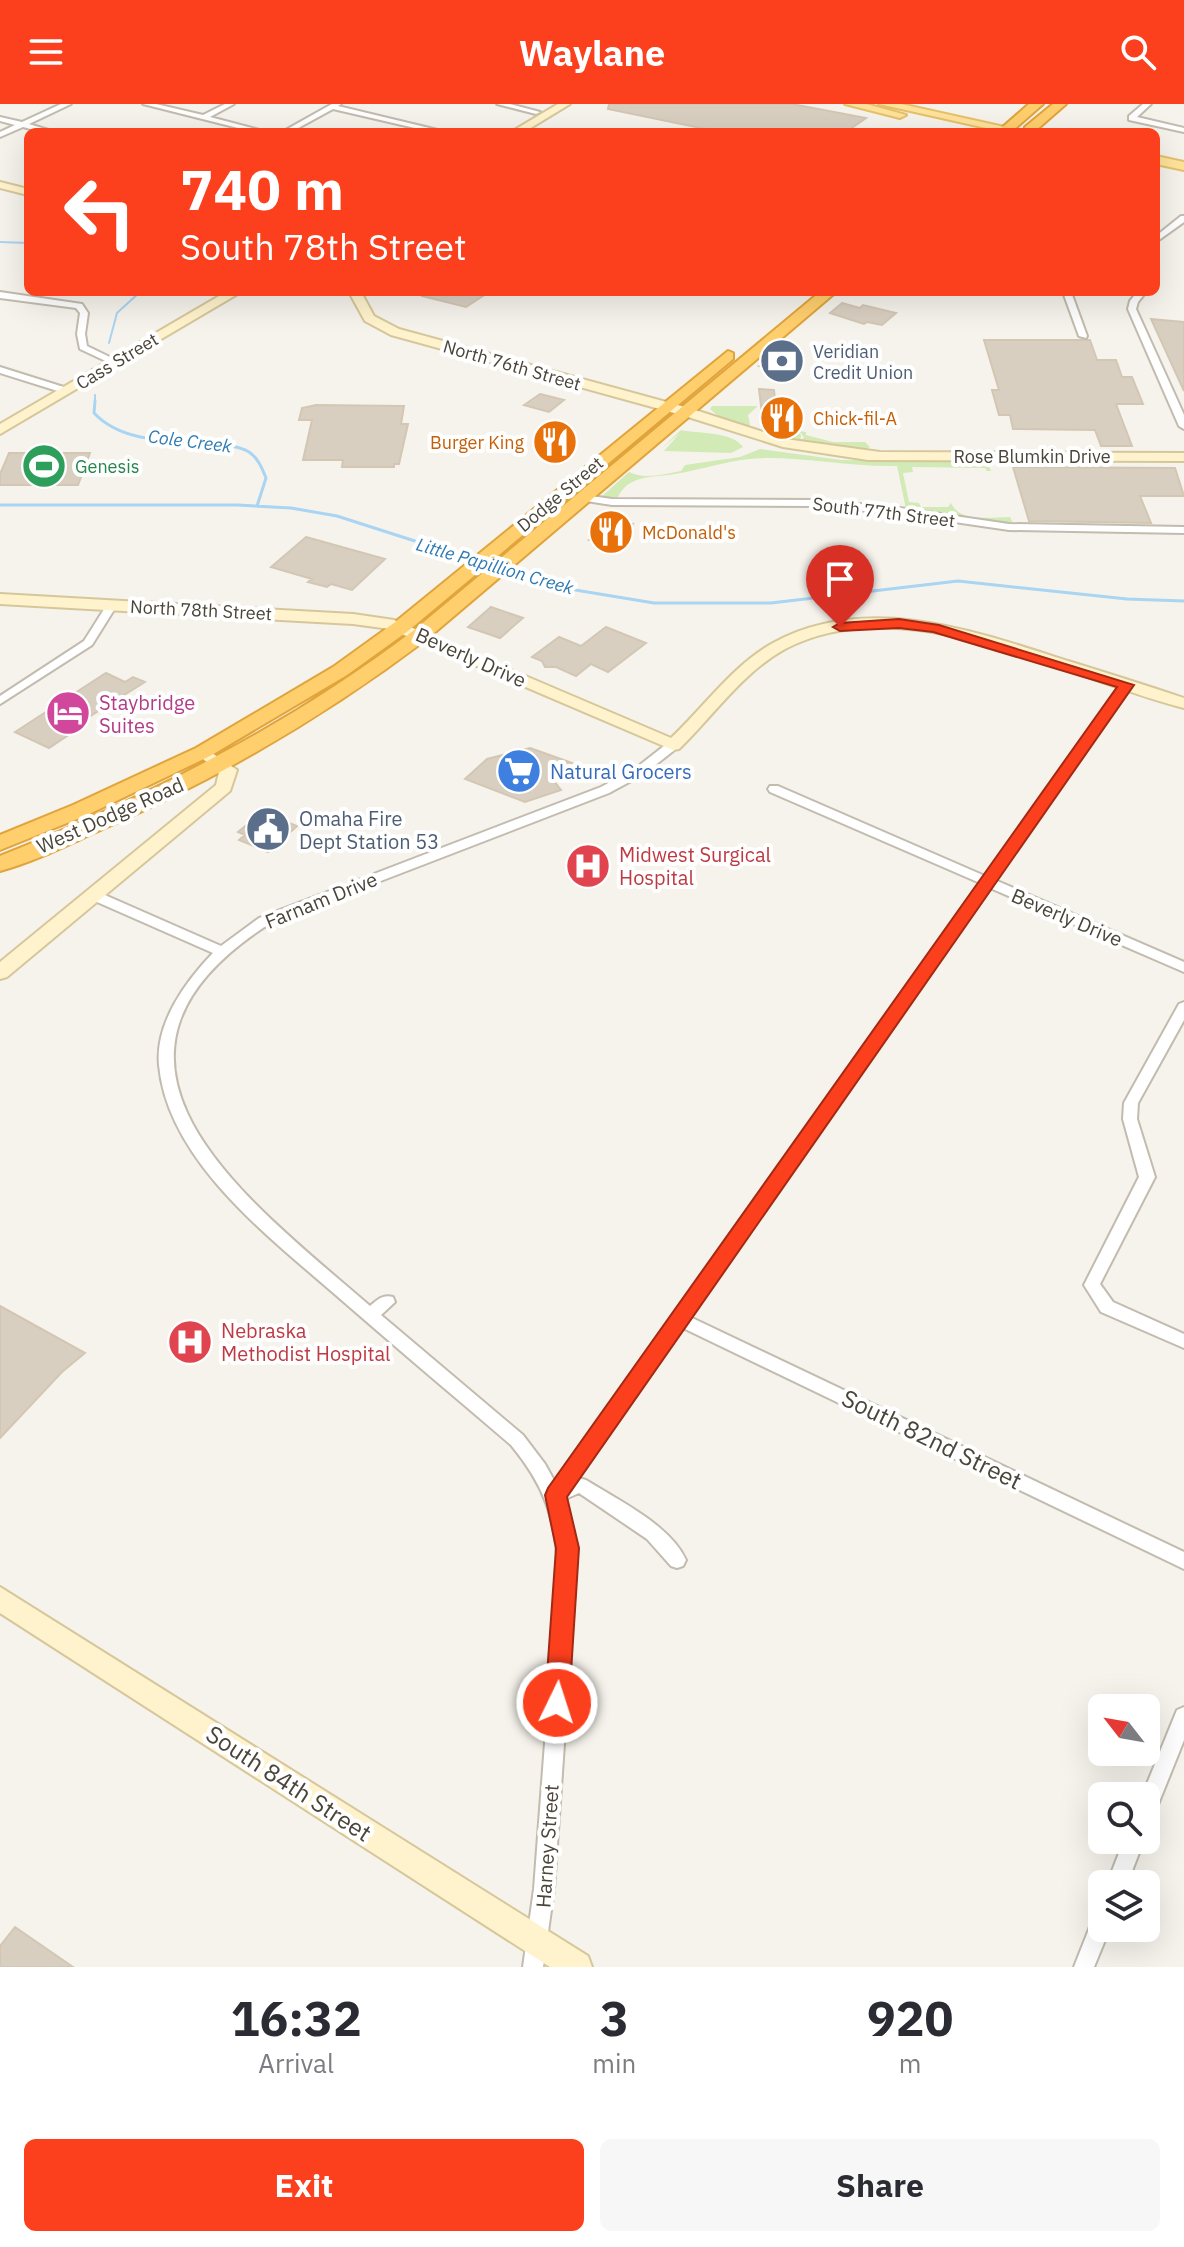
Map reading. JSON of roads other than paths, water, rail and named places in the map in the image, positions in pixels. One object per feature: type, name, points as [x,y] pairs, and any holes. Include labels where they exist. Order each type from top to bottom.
[{"type":"highway","points":[[1007,128],[1037,104]]},
{"type":"highway","points":[[1032,128],[1060,104]]},
{"type":"highway","name":"Dodge Street","points":[[211,758],[327,702],[410,631],[462,576],[801,296]]},
{"type":"highway","name":"Dodge Street","points":[[410,631],[483,583],[824,296]]},
{"type":"highway","name":"West Dodge Road","points":[[0,843],[211,758]]},
{"type":"highway","name":"West Dodge Road","points":[[0,864],[105,820],[211,758]]},
{"type":"main road","points":[[509,128],[549,104]]},
{"type":"main road","points":[[523,128],[565,104]]},
{"type":"main road","points":[[851,104],[962,128]]},
{"type":"main road","points":[[885,104],[996,128]]},
{"type":"main road","points":[[1160,161],[1184,166]]},
{"type":"main road","points":[[1160,169],[1184,174]]},
{"type":"main road","points":[[0,185],[24,191]]},
{"type":"main road","name":"Cass Street","points":[[0,430],[228,296]]},
{"type":"main road","name":"North 76th Street","points":[[357,296],[367,316],[392,331],[664,408]]},
{"type":"main road","name":"Rose Blumkin Drive","points":[[664,408],[744,440],[785,451],[823,455],[1184,457]]},
{"type":"main road","name":"North 78th Street","points":[[0,599],[353,619],[410,631]]},
{"type":"main road","name":"Farnam Drive","points":[[673,745],[758,662],[785,643],[821,631],[863,624],[934,628],[1184,703]]},
{"type":"main road","name":"Beverly Drive","points":[[410,631],[673,745]]},
{"type":"main road","points":[[0,972],[199,807],[212,788],[211,758]]},
{"type":"main road","name":"South 84th Street","points":[[0,1599],[535,1954],[577,1967]]},
{"type":"street","points":[[0,135],[67,104]]},
{"type":"street","points":[[147,104],[246,128]]},
{"type":"street","points":[[203,118],[230,104]]},
{"type":"street","points":[[501,104],[536,112]]},
{"type":"street","points":[[1147,104],[1132,116],[1134,119],[1184,130]]},
{"type":"street","points":[[293,128],[335,105],[426,128]]},
{"type":"street","points":[[0,119],[34,128]]},
{"type":"street","points":[[1160,237],[1184,218]]},
{"type":"street","points":[[0,295],[79,306],[84,313],[83,347],[115,362]]},
{"type":"street","points":[[1068,296],[1083,336]]},
{"type":"street","points":[[1139,296],[1132,309],[1184,426]]},
{"type":"street","points":[[0,370],[67,391]]},
{"type":"street","name":"South 77th Street","points":[[584,498],[612,502],[816,503],[1031,529],[1184,530]]},
{"type":"street","points":[[0,701],[88,643],[112,605]]},
{"type":"street","points":[[556,1495],[1126,685]]},
{"type":"street","name":"Farnam Drive","points":[[556,1495],[539,1464],[517,1440],[369,1315],[230,1190],[195,1142],[171,1093],[166,1056],[176,1016],[197,980],[222,952],[251,929],[277,914],[605,790],[640,771],[673,745]]},
{"type":"street","name":"Beverly Drive","points":[[774,789],[1184,967]]},
{"type":"street","points":[[93,895],[222,952]]},
{"type":"street","points":[[1184,1007],[1131,1103],[1130,1119],[1147,1177],[1093,1279],[1095,1293],[1107,1307],[1184,1341]]},
{"type":"street","points":[[369,1315],[387,1302]]},
{"type":"street","name":"South 82nd Street","points":[[680,1319],[1184,1561]]},
{"type":"street","points":[[556,1495],[580,1485],[653,1533],[677,1560]]},
{"type":"street","name":"Harney Street","points":[[535,1954],[544,1889],[567,1570],[567,1548],[556,1495]]},
{"type":"street","points":[[1157,1782],[1184,1716]]},
{"type":"street","points":[[1084,1967],[1094,1942]]},
{"type":"waterway","name":"Cole Creek","points":[[0,242],[24,243]]},
{"type":"waterway","name":"Cole Creek","points":[[109,343],[117,313],[136,296]]},
{"type":"waterway","name":"Cole Creek","points":[[95,395],[95,401]]},
{"type":"waterway","name":"Cole Creek","points":[[95,401],[94,413],[106,423],[134,435],[165,441],[226,445],[249,452],[266,478],[257,506]]},
{"type":"waterway","name":"Little Papillion Creek","points":[[0,505],[237,505],[291,508],[337,516],[474,560]]},
{"type":"waterway","name":"Little Papillion Creek","points":[[505,570],[557,587],[654,603],[771,603],[958,581],[1127,599],[1184,601]]},
{"type":"place","name":"Veridian Credit Union","points":[[782,361]]},
{"type":"place","name":"Chick-fil-A","points":[[782,418]]},
{"type":"place","name":"Burger King","points":[[555,442]]},
{"type":"place","name":"Genesis","points":[[44,466]]},
{"type":"place","name":"McDonald's","points":[[611,532]]},
{"type":"place","name":"Staybridge Suites","points":[[68,713]]},
{"type":"place","name":"Natural Grocers","points":[[519,771]]},
{"type":"place","name":"Omaha Fire Dept Station 53","points":[[268,829]]},
{"type":"place","name":"Midwest Surgical Hospital","points":[[588,866]]},
{"type":"place","name":"Nebraska Methodist Hospital","points":[[190,1342]]}]
